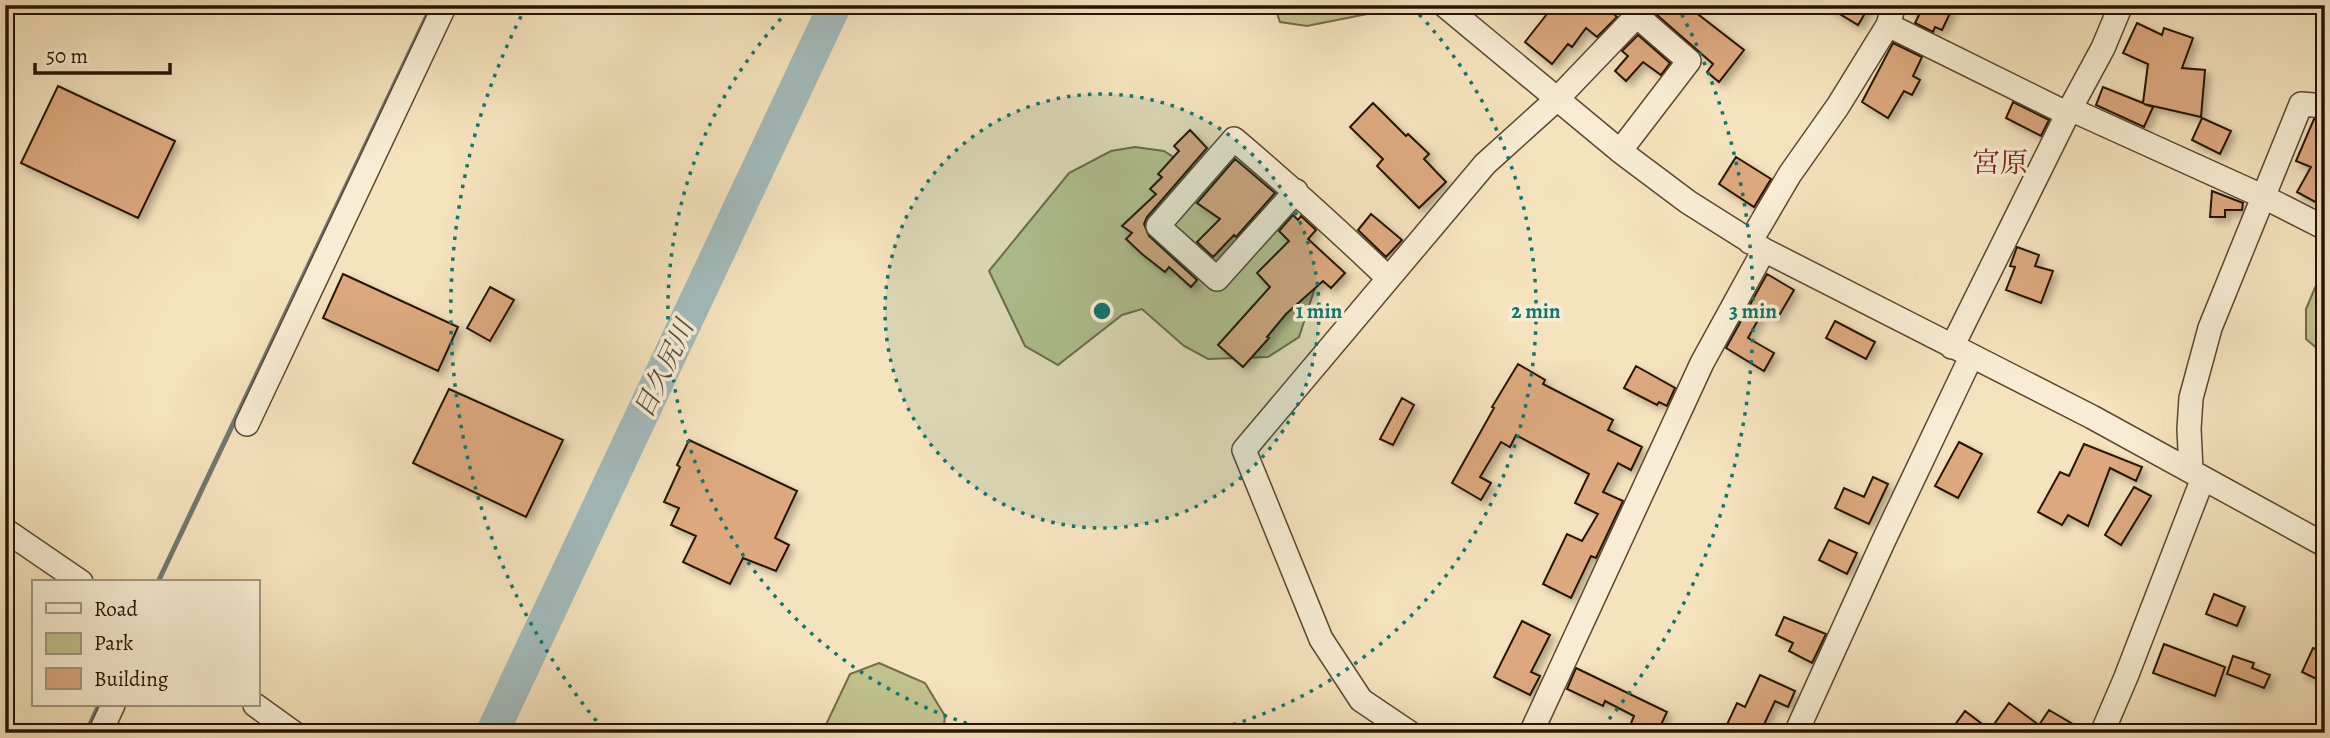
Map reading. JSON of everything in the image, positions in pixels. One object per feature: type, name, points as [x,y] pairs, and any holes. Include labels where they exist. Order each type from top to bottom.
[{"type":"street","points":[[247,424],[444,5]]},
{"type":"street","points":[[1444,5],[1620,151],[1688,202],[1757,246],[2197,474],[2325,545]]},
{"type":"street","points":[[1796,733],[1883,542],[1962,352],[2069,111],[2103,48],[2121,5]]},
{"type":"street","points":[[1410,733],[1361,700],[1321,639],[1244,450],[1485,164],[1557,99],[1642,11],[1689,61],[1620,151]]},
{"type":"street","points":[[1531,733],[1790,174],[1838,106],[1891,15],[2069,111],[2262,196],[2325,228]]},
{"type":"street","points":[[2102,733],[2126,677],[2197,474],[2189,429],[2191,398],[2210,328],[2301,104],[2325,106]]},
{"type":"street","points":[[1296,191],[1217,279],[1158,226],[1234,139],[1296,191],[1388,278]]},
{"type":"street","points":[[5,530],[78,580]]},
{"type":"street","points":[[100,733],[113,706]]},
{"type":"street","points":[[256,706],[294,733]]},
{"type":"green space","points":[[1274,5],[1390,5],[1382,11],[1307,26],[1280,22]]},
{"type":"green space","points":[[1135,147],[1164,151],[1290,232],[1321,269],[1299,337],[1268,357],[1208,359],[1184,346],[1142,309],[1122,315],[1058,365],[1025,346],[989,271],[1069,173],[1111,151]]},
{"type":"green space","points":[[2325,264],[2325,355],[2306,339],[2306,309]]},
{"type":"green space","points":[[879,663],[925,683],[945,716],[943,733],[822,733],[850,674]]},
{"type":"building","points":[[1554,5],[1566,13],[1573,5],[1604,5],[1617,17],[1597,37],[1586,28],[1572,47],[1568,44],[1552,64],[1525,42]]},
{"type":"building","points":[[1663,5],[1686,5],[1744,50],[1719,82],[1707,72],[1713,64],[1657,15]]},
{"type":"building","points":[[1825,5],[1870,5],[1858,25]]},
{"type":"building","points":[[1908,5],[1954,5],[1942,30],[1935,27],[1933,32],[1915,23],[1919,15],[1908,8]]},
{"type":"building","points":[[2137,23],[2162,35],[2164,28],[2193,38],[2182,68],[2205,70],[2201,117],[2144,104],[2153,107],[2144,127],[2096,105],[2103,87],[2143,103],[2148,64],[2123,53]]},
{"type":"building","points":[[1638,35],[1670,63],[1661,75],[1643,62],[1626,81],[1615,71],[1628,56],[1622,51]]},
{"type":"building","points":[[1893,43],[1922,57],[1913,76],[1920,80],[1912,95],[1904,91],[1888,118],[1862,102]]},
{"type":"building","points":[[58,86],[175,141],[138,218],[21,163]]},
{"type":"building","points":[[2013,102],[2049,120],[2041,136],[2006,118]]},
{"type":"building","points":[[1373,103],[1406,136],[1408,134],[1429,154],[1424,159],[1446,182],[1419,208],[1377,166],[1383,159],[1350,127]]},
{"type":"building","points":[[2202,118],[2231,131],[2220,154],[2192,140]]},
{"type":"building","points":[[2314,119],[2325,120],[2325,188],[2317,203],[2297,192],[2311,167],[2296,161]]},
{"type":"building","points":[[1190,130],[1207,148],[1147,217],[1144,224],[1149,236],[1197,280],[1191,287],[1169,267],[1165,272],[1142,254],[1126,239],[1132,233],[1122,226],[1156,194],[1150,189],[1162,177],[1158,174],[1179,151],[1174,146]]},
{"type":"building","points":[[1736,157],[1771,179],[1754,207],[1719,184]]},
{"type":"building","points":[[1235,159],[1275,193],[1236,237],[1234,235],[1213,257],[1197,242],[1220,219],[1197,203]]},
{"type":"building","points":[[2212,191],[2243,203],[2242,210],[2225,210],[2225,217],[2210,217]]},
{"type":"building","points":[[1371,214],[1402,240],[1386,257],[1358,230]]},
{"type":"building","points":[[1293,215],[1298,220],[1301,216],[1316,230],[1308,239],[1345,273],[1331,288],[1323,281],[1286,314],[1243,367],[1218,345],[1270,287],[1257,273],[1289,241],[1279,231]]},
{"type":"building","points":[[2017,247],[2039,255],[2035,266],[2053,271],[2041,303],[2006,290],[2015,267],[2010,266]]},
{"type":"building","points":[[343,274],[458,327],[438,371],[323,318]]},
{"type":"building","points":[[1767,274],[1794,290],[1777,319],[1763,311],[1748,338],[1774,353],[1764,371],[1726,348]]},
{"type":"building","points":[[490,287],[514,300],[490,341],[467,328]]},
{"type":"building","points":[[1835,321],[1875,342],[1866,359],[1826,338]]},
{"type":"building","points":[[1518,364],[1545,380],[1543,384],[1613,420],[1608,430],[1642,447],[1631,470],[1618,463],[1603,492],[1623,501],[1596,558],[1591,556],[1571,598],[1543,584],[1567,534],[1582,541],[1598,514],[1575,503],[1589,474],[1516,435],[1510,447],[1501,442],[1480,477],[1491,483],[1481,500],[1452,483]]},
{"type":"building","points":[[1636,366],[1675,388],[1667,406],[1659,402],[1657,405],[1624,388]]},
{"type":"building","points":[[449,389],[563,440],[526,517],[413,463]]},
{"type":"building","points":[[1402,398],[1414,405],[1393,445],[1380,439]]},
{"type":"building","points":[[689,440],[797,491],[775,538],[789,545],[776,571],[743,558],[730,584],[683,562],[696,536],[671,525],[679,508],[664,502]]},
{"type":"building","points":[[1959,442],[1982,454],[1958,498],[1935,486]]},
{"type":"building","points":[[2084,444],[2142,467],[2136,481],[2110,468],[2088,526],[2068,515],[2062,525],[2038,512],[2060,472],[2069,476]]},
{"type":"building","points":[[1873,477],[1888,484],[1869,524],[1835,508],[1844,488],[1864,497]]},
{"type":"building","points":[[2134,487],[2151,496],[2121,545],[2105,535]]},
{"type":"building","points":[[1829,540],[1857,553],[1847,574],[1819,560]]},
{"type":"building","points":[[2214,594],[2245,607],[2237,626],[2206,614]]},
{"type":"building","points":[[1784,617],[1826,634],[1812,663],[1789,651],[1793,643],[1776,635]]},
{"type":"building","points":[[1522,621],[1550,635],[1531,672],[1540,676],[1530,695],[1494,677]]},
{"type":"building","points":[[2164,644],[2225,667],[2215,696],[2153,673]]},
{"type":"building","points":[[2313,648],[2325,653],[2325,683],[2302,672]]},
{"type":"building","points":[[2233,656],[2254,663],[2252,668],[2270,675],[2264,688],[2227,674]]},
{"type":"building","points":[[1576,668],[1667,712],[1657,733],[1627,733],[1634,716],[1605,701],[1603,706],[1567,689]]},
{"type":"building","points":[[1760,675],[1795,691],[1788,707],[1775,701],[1760,733],[1723,733],[1737,703],[1745,707]]},
{"type":"building","points":[[2009,703],[2039,725],[2049,710],[2088,733],[1949,733],[1965,711],[1990,730]]},
{"type":"waterway","points":[[159,580],[432,5]]},
{"type":"waterway","name":"目久尻川","points":[[492,733],[835,5]]},
{"type":"waterway","points":[[86,733],[99,706]]},
{"type":"district","name":"宮原","points":[[2000,163]]}]
